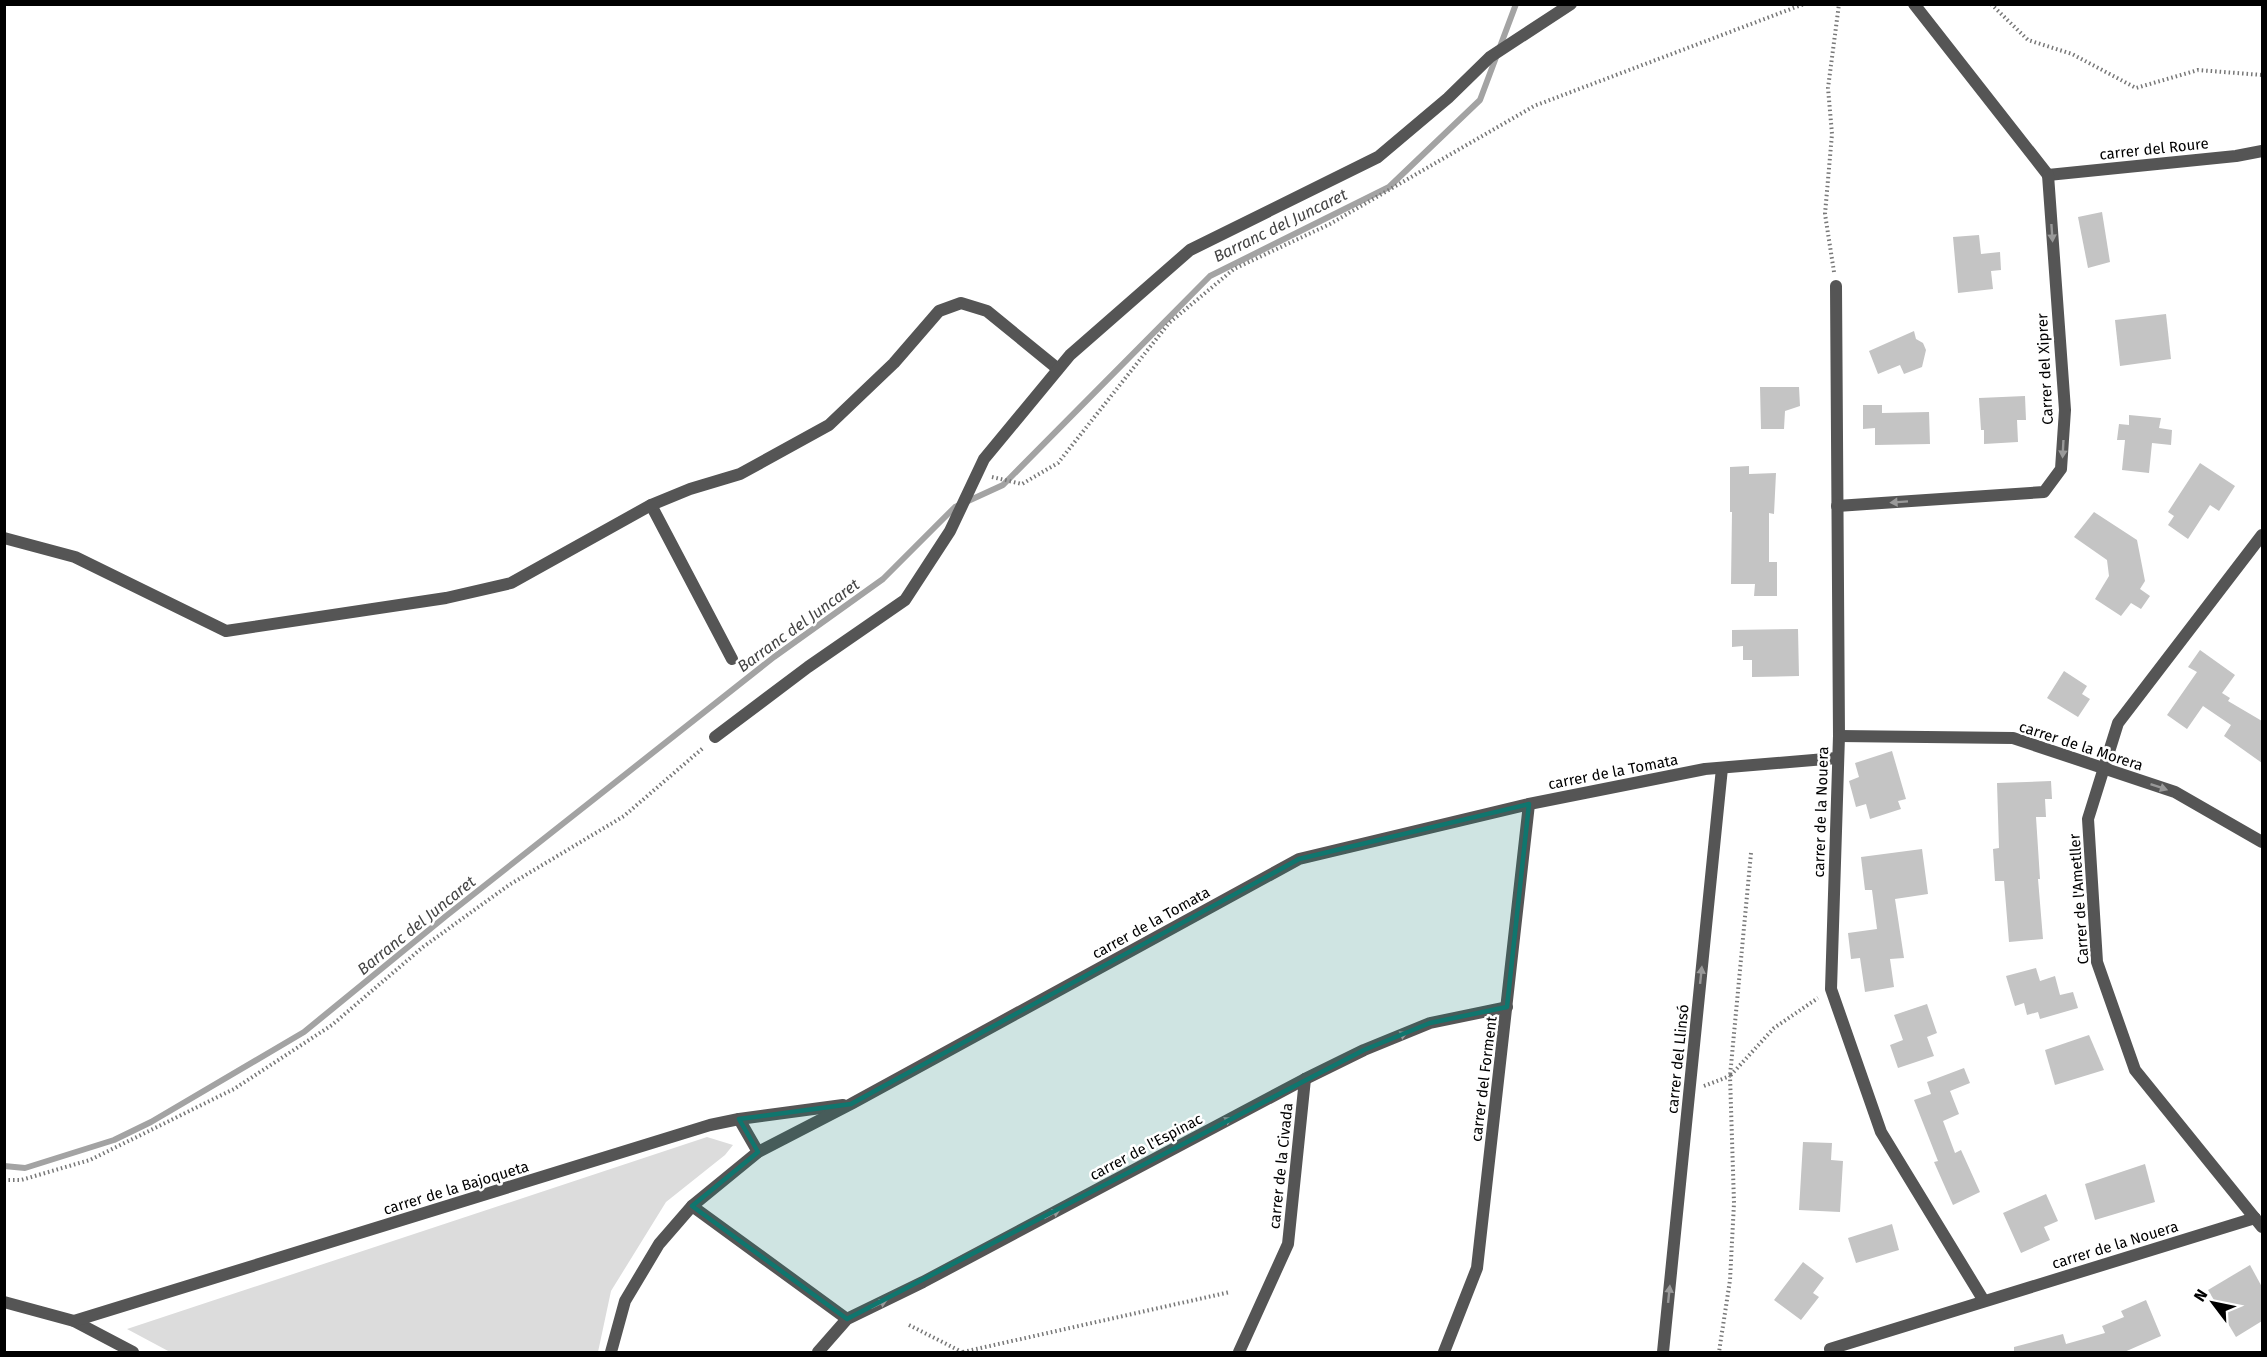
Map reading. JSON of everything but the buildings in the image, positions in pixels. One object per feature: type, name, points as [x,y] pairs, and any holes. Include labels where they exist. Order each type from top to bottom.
[{"type":"street","points":[[715,737],[808,667],[905,600],[950,531],[984,459],[1070,355],[1190,250],[1378,157],[1448,98],[1490,57],[1571,4]]},
{"type":"street","points":[[1914,4],[2048,175]]},
{"type":"street","name":"carrer del Roure","points":[[2048,175],[2236,156],[2262,151]]},
{"type":"street","name":"Carrer del Xiprer","points":[[1837,507],[2044,492],[2061,469],[2065,410],[2048,175]]},
{"type":"street","name":"carrer de la Nouera","points":[[1836,286],[1839,736],[1832,989],[1881,1132],[1984,1301]]},
{"type":"street","points":[[4,538],[75,557],[226,631],[446,598],[511,583],[651,505],[690,489],[740,474],[829,425],[894,363],[939,311],[961,303],[987,310],[1058,369]]},
{"type":"street","points":[[651,505],[732,659]]},
{"type":"street","name":"Carrer de l'Ametller","points":[[2259,1223],[2135,1070],[2097,962],[2088,819],[2118,723],[2262,534]]},
{"type":"street","name":"carrer de la Morera","points":[[1839,736],[2013,738],[2175,792],[2262,842]]},
{"type":"street","name":"carrer de la Tomata","points":[[611,1353],[625,1301],[659,1244],[692,1206],[758,1152],[851,1104],[1299,859],[1529,804],[1705,769],[1838,758]]},
{"type":"street","name":"carrer del Llinsó","points":[[1664,1353],[1722,768]]},
{"type":"street","name":"carrer del Forment","points":[[1444,1353],[1477,1268],[1529,804]]},
{"type":"street","name":"carrer de l'Espinac","points":[[818,1353],[847,1319],[923,1282],[1305,1079],[1364,1050],[1430,1023],[1508,1007]]},
{"type":"street","name":"carrer de la Civada","points":[[1239,1353],[1288,1244],[1305,1079]]},
{"type":"street","name":"carrer de la Bajoqueta","points":[[74,1321],[710,1125],[851,1104]]},
{"type":"street","points":[[739,1119],[758,1152]]},
{"type":"street","points":[[692,1206],[847,1319]]},
{"type":"street","name":"carrer de la Nouera","points":[[1830,1349],[1984,1301],[2259,1223]]},
{"type":"street","points":[[4,1302],[74,1321],[133,1353]]},
{"type":"path","points":[[977,474],[1023,484],[1058,463],[1169,323],[1234,269],[1330,224],[1534,106],[1804,4]]},
{"type":"path","points":[[1836,286],[1825,214],[1832,134],[1828,88],[1839,4]]},
{"type":"path","points":[[1991,4],[2028,40],[2072,54],[2136,88],[2198,70],[2262,75]]},
{"type":"path","points":[[4,1180],[21,1180],[90,1160],[234,1089],[332,1025],[423,947],[509,885],[624,816],[715,737]]},
{"type":"path","points":[[1719,1353],[1730,1280],[1734,1203],[1730,1076],[1751,853]]},
{"type":"path","points":[[1689,1092],[1730,1076],[1774,1028],[1832,989]]},
{"type":"path","points":[[909,1325],[963,1353],[1230,1292]]},
{"type":"highlighted area","points":[[1529,804],[1507,1007],[1430,1023],[1364,1050],[847,1319],[692,1206],[758,1152],[739,1119],[851,1104],[1299,859]]},
{"type":"shaded area","points":[[707,1137],[733,1145],[725,1155],[666,1202],[611,1291],[598,1352],[170,1352],[127,1329]]},
{"type":"waterway","name":"Barranc del Juncaret","points":[[4,1166],[25,1168],[114,1140],[151,1122],[304,1032],[446,916],[774,657],[883,579],[955,507],[1003,485],[1210,276],[1389,187],[1480,100],[1516,4]]}]
